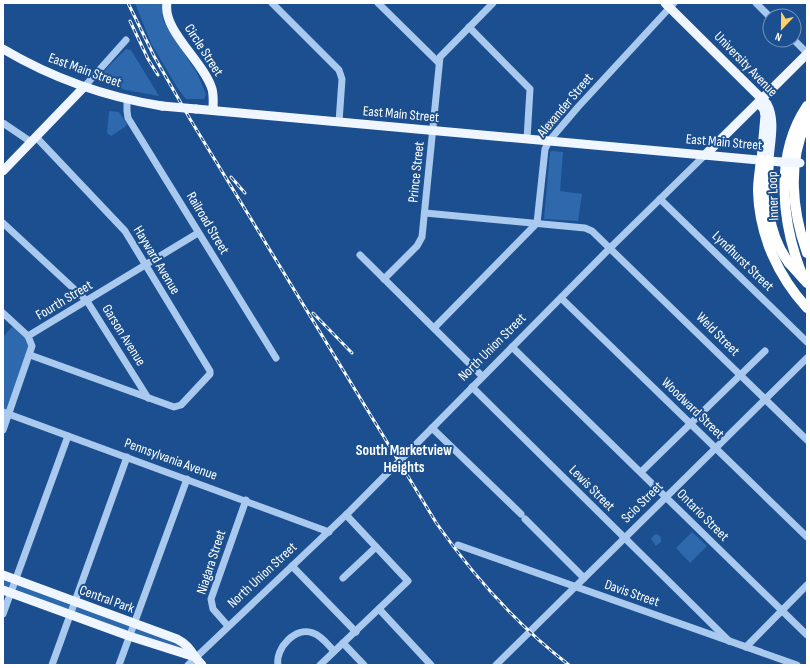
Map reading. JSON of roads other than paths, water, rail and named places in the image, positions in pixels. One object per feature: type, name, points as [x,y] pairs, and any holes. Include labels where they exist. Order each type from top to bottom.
[{"type":"highway","name":"Inner Loop","points":[[807,106],[798,121],[793,134],[787,162],[785,188],[787,218],[791,239],[798,264],[807,285]]},
{"type":"highway","name":"Inner Loop","points":[[807,121],[797,150],[794,184],[797,216],[807,253]]},
{"type":"highway","points":[[765,160],[769,218],[778,246],[789,263],[807,285]]},
{"type":"highway","points":[[765,160],[759,197],[762,222],[766,238],[774,259],[784,278],[807,308]]},
{"type":"main road","name":"University Avenue","points":[[657,3],[669,6],[760,100],[769,107],[772,115],[765,160]]},
{"type":"main road","name":"Circle Street","points":[[167,5],[167,16],[169,22],[206,75],[212,89],[214,99],[213,110]]},
{"type":"main road","name":"East Main Street","points":[[3,48],[37,67],[84,87],[127,99],[162,106],[804,164]]},
{"type":"main road","name":"North Union Street","points":[[704,155],[807,53]]},
{"type":"main road","points":[[3,171],[84,87]]},
{"type":"main road","name":"Central Park","points":[[3,575],[177,639],[191,650],[194,657],[202,665]]},
{"type":"main road","name":"Central Park","points":[[7,591],[129,636],[194,657]]},
{"type":"street","points":[[272,3],[337,67],[342,76],[339,122]]},
{"type":"street","points":[[378,3],[438,62],[440,57],[492,3]]},
{"type":"street","name":"Alexander Street","points":[[537,223],[545,149],[549,141],[578,106],[669,6]]},
{"type":"street","points":[[469,27],[530,88],[527,139]]},
{"type":"street","points":[[84,87],[126,40]]},
{"type":"street","name":"Prince Street","points":[[384,279],[420,243],[423,234],[438,62]]},
{"type":"street","name":"Railroad Street","points":[[127,99],[128,118],[276,358]]},
{"type":"street","name":"Hayward Avenue","points":[[3,123],[34,140],[123,228],[210,373],[209,377],[178,407],[148,398]]},
{"type":"street","name":"North Union Street","points":[[194,657],[329,532],[482,376],[704,155]]},
{"type":"street","name":"Lyndhurst Street","points":[[660,199],[807,342]]},
{"type":"street","name":"Weld Street","points":[[425,213],[585,228],[595,233],[807,440]]},
{"type":"street","name":"Garson Avenue","points":[[3,223],[87,301],[148,398]]},
{"type":"street","points":[[434,328],[537,223]]},
{"type":"street","name":"Fourth Street","points":[[3,430],[6,413],[30,355],[32,346],[28,336],[198,233]]},
{"type":"street","points":[[360,256],[482,376]]},
{"type":"street","name":"Woodward Street","points":[[561,298],[807,537]]},
{"type":"street","points":[[3,313],[28,336]]},
{"type":"street","name":"Ontario Street","points":[[512,347],[807,635]]},
{"type":"street","points":[[641,472],[765,350]]},
{"type":"street","points":[[30,355],[148,398]]},
{"type":"street","name":"Scio Street","points":[[498,664],[807,358]]},
{"type":"street","name":"Lewis Street","points":[[472,387],[729,641]]},
{"type":"street","name":"Pennsylvania Avenue","points":[[6,413],[246,500],[329,532]]},
{"type":"street","points":[[432,428],[523,516],[584,578]]},
{"type":"street","points":[[3,614],[7,591],[16,580],[68,436]]},
{"type":"street","points":[[52,665],[127,457]]},
{"type":"street","points":[[119,665],[187,479]]},
{"type":"street","name":"Niagara Street","points":[[228,626],[213,609],[211,599],[246,500]]},
{"type":"street","points":[[320,665],[408,581],[349,518],[347,514]]},
{"type":"street","name":"Davis Street","points":[[458,545],[797,665]]},
{"type":"street","points":[[343,578],[376,547]]},
{"type":"street","points":[[292,566],[356,632]]},
{"type":"street","points":[[746,647],[807,585]]},
{"type":"street","points":[[379,609],[431,665]]},
{"type":"street","points":[[278,665],[277,657],[279,651],[292,637],[300,632],[307,631],[317,634],[334,651]]},
{"type":"street","points":[[343,643],[364,665]]},
{"type":"street","points":[[188,665],[194,657]]},
{"type":"railway","points":[[128,3],[154,56],[190,119],[437,524],[466,563],[498,600],[532,634],[569,665]]},
{"type":"railway","points":[[130,21],[148,59],[158,75]]},
{"type":"railway","points":[[231,177],[245,193]]},
{"type":"railway","points":[[313,313],[352,353]]},
{"type":"district","name":"South Marketview Heights","points":[[404,458]]}]
